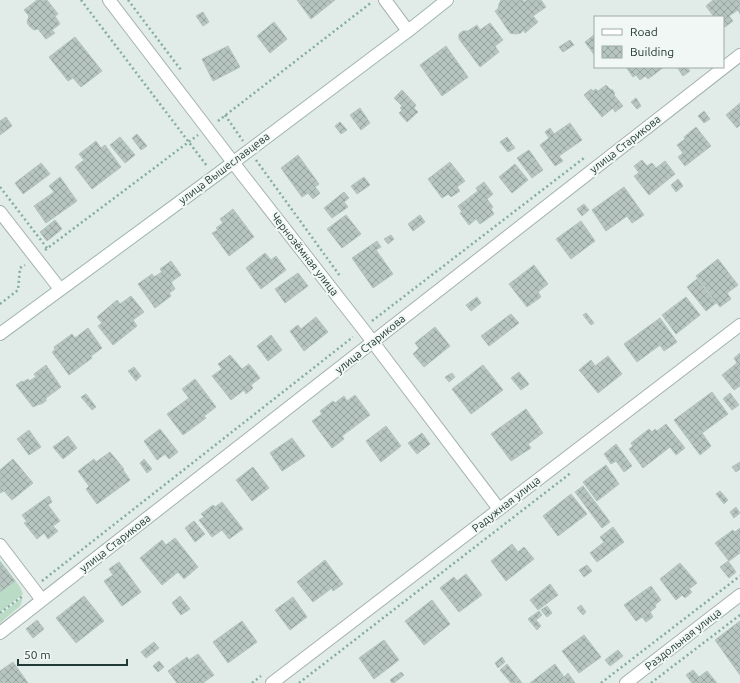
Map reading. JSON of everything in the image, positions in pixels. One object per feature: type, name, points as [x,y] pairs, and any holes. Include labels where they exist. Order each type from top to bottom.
[{"type":"street","name":"Чернозёмная улица","points":[[109,0],[363,329],[499,509]]},
{"type":"street","points":[[385,0],[408,31]]},
{"type":"street","name":"улица Вышеславцева","points":[[0,334],[215,176],[447,0]]},
{"type":"street","name":"улица Старикова","points":[[724,67],[740,55]]},
{"type":"street","name":"улица Старикова","points":[[0,633],[723,68]]},
{"type":"street","points":[[0,212],[60,289]]},
{"type":"street","name":"Радужная улица","points":[[272,683],[740,325]]},
{"type":"street","points":[[0,545],[42,600]]},
{"type":"street","name":"Раздольная улица","points":[[626,683],[740,595]]},
{"type":"path","points":[[81,0],[215,176]]},
{"type":"path","points":[[128,0],[186,76]]},
{"type":"path","points":[[214,114],[219,120]]},
{"type":"path","points":[[0,613],[363,329],[585,158]]},
{"type":"path","points":[[0,187],[47,248]]},
{"type":"path","points":[[0,304],[18,290],[20,268],[26,264]]},
{"type":"path","points":[[299,683],[576,469]]},
{"type":"path","points":[[601,683],[740,576]]},
{"type":"path","points":[[651,683],[740,615]]},
{"type":"green space","points":[[0,560],[20,587],[23,594],[0,612]]},
{"type":"green space","points":[[23,597],[20,606],[0,623],[0,615]]},
{"type":"building","points":[[37,0],[47,0],[58,14],[55,16],[60,24],[52,30],[55,33],[46,39],[38,29],[34,30],[29,26],[27,22],[29,16],[24,10]]},
{"type":"building","points":[[297,0],[335,0],[311,19]]},
{"type":"building","points":[[501,0],[523,0],[524,2],[527,0],[541,0],[546,7],[533,16],[538,22],[525,33],[523,30],[521,33],[515,34],[510,33],[495,11],[498,9]]},
{"type":"building","points":[[713,0],[740,0],[740,14],[738,10],[729,16],[733,21],[725,27],[724,16],[713,16],[706,6]]},
{"type":"building","points":[[203,12],[209,22],[203,26],[196,16]]},
{"type":"building","points":[[274,22],[287,39],[270,53],[257,36]]},
{"type":"building","points":[[490,23],[503,40],[495,46],[499,52],[480,67],[459,39],[459,34],[463,31],[468,31],[477,25],[480,30]]},
{"type":"building","points":[[594,35],[594,55],[585,42]]},
{"type":"building","points":[[75,37],[102,71],[81,87],[73,78],[68,81],[49,57]]},
{"type":"building","points":[[570,40],[574,45],[563,52],[559,47]]},
{"type":"building","points":[[228,46],[240,67],[213,81],[202,59]]},
{"type":"building","points":[[446,46],[468,77],[442,96],[420,65]]},
{"type":"building","points":[[627,68],[663,68],[648,79],[645,76],[640,80],[636,75],[633,77]]},
{"type":"building","points":[[678,68],[688,68],[690,71],[683,76]]},
{"type":"building","points":[[606,85],[611,90],[612,89],[615,94],[614,95],[623,106],[615,112],[613,108],[602,117],[584,95],[591,89],[593,91],[596,89],[598,91]]},
{"type":"building","points":[[402,90],[416,105],[414,108],[418,112],[407,122],[399,113],[402,110],[400,108],[402,106],[394,98]]},
{"type":"building","points":[[636,98],[641,106],[637,109],[631,102]]},
{"type":"building","points":[[740,103],[740,125],[737,128],[726,115]]},
{"type":"building","points":[[360,108],[370,123],[361,130],[350,115]]},
{"type":"building","points":[[704,111],[710,119],[704,123],[698,116]]},
{"type":"building","points":[[6,117],[12,126],[0,135],[0,121]]},
{"type":"building","points":[[340,122],[347,130],[341,134],[335,126]]},
{"type":"building","points":[[570,123],[582,140],[559,156],[563,161],[555,166],[540,145],[549,138],[545,132],[550,128],[554,134]]},
{"type":"building","points":[[696,127],[711,146],[685,166],[678,157],[683,153],[677,145]]},
{"type":"building","points":[[137,134],[147,146],[141,150],[132,138]]},
{"type":"building","points":[[120,137],[135,155],[125,163],[110,145]]},
{"type":"building","points":[[507,137],[515,148],[508,152],[500,142]]},
{"type":"building","points":[[96,141],[101,148],[105,145],[121,167],[92,189],[75,167],[84,160],[79,154]]},
{"type":"building","points":[[529,150],[543,170],[532,178],[517,158]]},
{"type":"building","points":[[298,155],[319,184],[315,187],[320,193],[313,199],[308,193],[302,197],[281,168]]},
{"type":"building","points":[[642,160],[647,166],[652,163],[656,168],[665,161],[675,174],[649,195],[634,176],[639,173],[634,166]]},
{"type":"building","points":[[450,162],[465,181],[457,187],[460,191],[451,197],[448,194],[442,198],[428,179]]},
{"type":"building","points":[[41,163],[50,174],[23,194],[15,183]]},
{"type":"building","points":[[515,164],[528,180],[512,193],[499,177]]},
{"type":"building","points":[[60,177],[77,201],[46,223],[34,206],[54,192],[49,186]]},
{"type":"building","points":[[364,177],[370,185],[357,194],[351,186]]},
{"type":"building","points":[[678,179],[683,186],[676,192],[671,185]]},
{"type":"building","points":[[484,182],[493,194],[487,199],[493,207],[491,209],[494,214],[480,224],[476,219],[469,225],[460,213],[462,212],[458,206],[478,191],[476,188]]},
{"type":"building","points":[[624,187],[644,215],[632,223],[627,216],[606,231],[592,210]]},
{"type":"building","points":[[344,192],[349,198],[344,202],[348,207],[332,218],[324,208]]},
{"type":"building","points":[[584,204],[589,210],[582,216],[577,209]]},
{"type":"building","points":[[233,209],[254,237],[229,256],[212,233],[218,230],[216,228],[223,223],[220,219]]},
{"type":"building","points":[[346,215],[361,234],[342,248],[327,229]]},
{"type":"building","points":[[420,215],[425,222],[413,231],[408,224]]},
{"type":"building","points":[[55,220],[62,229],[47,241],[40,232]]},
{"type":"building","points":[[581,221],[595,241],[571,259],[556,239]]},
{"type":"building","points":[[391,235],[394,239],[388,244],[384,239]]},
{"type":"building","points":[[377,241],[381,247],[376,250],[393,274],[373,288],[352,258]]},
{"type":"building","points":[[265,253],[271,260],[276,256],[286,270],[261,289],[246,268]]},
{"type":"building","points":[[718,259],[738,285],[727,293],[731,299],[720,307],[696,276]]},
{"type":"building","points":[[171,261],[181,275],[171,282],[175,289],[169,293],[171,296],[155,308],[138,284],[152,274],[154,277],[162,272],[160,269]]},
{"type":"building","points":[[534,265],[548,284],[538,292],[541,297],[527,307],[509,284]]},
{"type":"building","points":[[298,273],[308,286],[285,303],[275,289]]},
{"type":"building","points":[[697,279],[716,303],[706,311],[687,287]]},
{"type":"building","points":[[131,296],[144,312],[133,320],[137,326],[113,345],[98,326],[102,323],[97,317],[117,300],[120,304]]},
{"type":"building","points":[[477,297],[481,303],[471,311],[466,305]]},
{"type":"building","points":[[686,297],[700,315],[676,334],[662,315]]},
{"type":"building","points":[[586,313],[594,323],[591,325],[583,315]]},
{"type":"building","points":[[511,314],[519,323],[489,346],[481,336]]},
{"type":"building","points":[[316,317],[328,332],[304,351],[290,331],[298,325],[301,329]]},
{"type":"building","points":[[660,318],[677,342],[664,351],[660,345],[637,362],[624,344]]},
{"type":"building","points":[[435,327],[450,346],[424,367],[413,354],[419,348],[415,343]]},
{"type":"building","points":[[88,328],[102,348],[91,356],[92,358],[69,375],[52,352],[55,350],[54,347],[72,334],[75,338]]},
{"type":"building","points":[[271,335],[282,350],[268,361],[257,346]]},
{"type":"building","points":[[740,353],[740,386],[734,390],[722,375],[737,363],[734,358]]},
{"type":"building","points":[[230,355],[242,369],[249,364],[260,378],[251,385],[253,388],[246,394],[244,390],[231,400],[212,376],[222,369],[218,364]]},
{"type":"building","points":[[608,356],[622,374],[598,393],[579,370],[591,360],[595,366]]},
{"type":"building","points":[[46,365],[61,387],[46,398],[46,401],[33,407],[16,385],[22,381],[23,382],[28,379],[29,381],[36,377],[34,374]]},
{"type":"building","points":[[483,365],[503,390],[471,414],[452,389]]},
{"type":"building","points":[[134,367],[141,376],[136,381],[128,371]]},
{"type":"building","points":[[519,372],[529,384],[521,390],[511,378]]},
{"type":"building","points":[[452,373],[455,377],[449,382],[445,377]]},
{"type":"building","points":[[195,379],[216,407],[204,416],[206,418],[183,435],[167,414],[189,398],[182,389]]},
{"type":"building","points":[[712,392],[728,414],[702,433],[711,446],[700,455],[674,420]]},
{"type":"building","points":[[730,393],[739,405],[732,410],[723,399]]},
{"type":"building","points":[[86,394],[96,407],[92,410],[81,397]]},
{"type":"building","points":[[355,395],[370,415],[342,436],[344,439],[332,448],[312,421],[322,414],[320,411],[333,401],[335,403],[344,396],[347,401]]},
{"type":"building","points":[[526,409],[543,433],[528,444],[531,448],[511,461],[491,434]]},
{"type":"building","points":[[666,424],[685,448],[676,455],[670,447],[643,468],[629,449],[633,446],[631,443],[649,429],[652,432],[655,429],[657,431]]},
{"type":"building","points":[[386,426],[401,446],[381,462],[366,441]]},
{"type":"building","points":[[160,429],[178,452],[169,459],[165,454],[157,460],[144,441]]},
{"type":"building","points":[[29,430],[41,447],[29,455],[17,439]]},
{"type":"building","points":[[422,433],[430,444],[417,454],[408,443]]},
{"type":"building","points":[[68,436],[77,448],[63,459],[53,447]]},
{"type":"building","points":[[292,438],[305,456],[282,471],[270,453]]},
{"type":"building","points":[[616,444],[632,466],[624,472],[616,461],[611,464],[604,454]]},
{"type":"building","points":[[110,452],[124,469],[123,470],[130,480],[97,504],[86,489],[89,486],[78,471],[94,459],[96,462]]},
{"type":"building","points":[[13,459],[33,483],[12,500],[4,491],[0,493],[0,470]]},
{"type":"building","points":[[144,459],[152,469],[147,473],[140,463]]},
{"type":"building","points":[[740,462],[740,469],[736,472],[732,467]]},
{"type":"building","points":[[606,465],[619,484],[597,501],[583,482]]},
{"type":"building","points":[[253,467],[269,488],[252,501],[236,480]]},
{"type":"building","points":[[583,486],[610,522],[602,528],[575,492]]},
{"type":"building","points":[[720,491],[728,500],[724,504],[716,494]]},
{"type":"building","points":[[571,494],[587,514],[558,536],[543,516]]},
{"type":"building","points":[[49,496],[52,502],[48,505],[60,521],[53,526],[58,531],[48,539],[44,533],[37,539],[24,523],[27,522],[22,515]]},
{"type":"building","points":[[222,502],[243,529],[229,539],[222,530],[212,537],[199,520],[204,517],[201,514],[213,505],[215,507]]},
{"type":"building","points":[[736,507],[740,513],[734,518],[730,512]]},
{"type":"building","points":[[194,521],[205,534],[195,542],[185,528]]},
{"type":"building","points":[[613,527],[624,542],[597,562],[590,553],[604,542],[600,537]]},
{"type":"building","points":[[740,528],[740,553],[729,561],[715,543],[733,530],[735,532]]},
{"type":"building","points":[[175,538],[198,567],[184,579],[178,572],[162,585],[140,558],[162,540],[166,545]]},
{"type":"building","points":[[512,544],[518,552],[524,547],[534,559],[506,581],[491,561]]},
{"type":"building","points":[[325,560],[343,584],[333,591],[332,588],[313,602],[297,582]]},
{"type":"building","points":[[728,561],[736,572],[729,578],[720,567]]},
{"type":"building","points":[[0,562],[15,581],[0,592]]},
{"type":"building","points":[[119,562],[141,592],[122,606],[104,581],[113,575],[109,569]]},
{"type":"building","points":[[680,563],[697,583],[689,589],[692,592],[685,598],[682,595],[676,600],[660,579]]},
{"type":"building","points":[[587,565],[592,571],[584,577],[579,570]]},
{"type":"building","points":[[466,574],[482,595],[459,612],[440,588],[454,577],[457,581]]},
{"type":"building","points":[[550,584],[558,595],[538,610],[530,600]]},
{"type":"building","points":[[651,586],[661,600],[650,612],[653,617],[646,622],[642,617],[636,621],[624,605]]},
{"type":"building","points":[[84,596],[104,621],[76,643],[56,618]]},
{"type":"building","points":[[180,596],[190,609],[181,615],[172,603]]},
{"type":"building","points":[[293,597],[307,617],[290,630],[275,610]]},
{"type":"building","points":[[432,600],[450,624],[424,645],[405,621]]},
{"type":"building","points":[[581,605],[586,612],[583,615],[577,608]]},
{"type":"building","points":[[547,606],[552,613],[547,617],[541,610]]},
{"type":"building","points":[[539,611],[542,615],[536,620],[541,626],[537,630],[528,619]]},
{"type":"building","points":[[37,620],[44,629],[33,638],[26,629]]},
{"type":"building","points":[[242,621],[257,642],[228,663],[213,642]]},
{"type":"building","points":[[740,621],[740,675],[715,640]]},
{"type":"building","points":[[584,635],[601,657],[579,673],[562,651]]},
{"type":"building","points":[[384,640],[399,660],[374,679],[359,658]]},
{"type":"building","points":[[154,642],[159,648],[146,658],[141,652]]},
{"type":"building","points":[[618,650],[623,656],[610,666],[605,660]]},
{"type":"building","points":[[198,654],[214,675],[203,683],[177,683],[168,671],[187,657],[189,660]]},
{"type":"building","points":[[502,657],[505,662],[498,668],[495,663]]},
{"type":"building","points":[[159,661],[164,667],[158,672],[153,666]]},
{"type":"building","points":[[13,662],[28,683],[0,683],[0,671]]},
{"type":"building","points":[[507,664],[522,683],[511,683],[500,670]]},
{"type":"building","points":[[555,664],[564,677],[568,673],[575,683],[530,683]]},
{"type":"building","points":[[693,670],[699,677],[707,671],[717,683],[692,683],[686,675]]},
{"type":"building","points":[[401,672],[404,675],[392,683],[390,680]]}]
